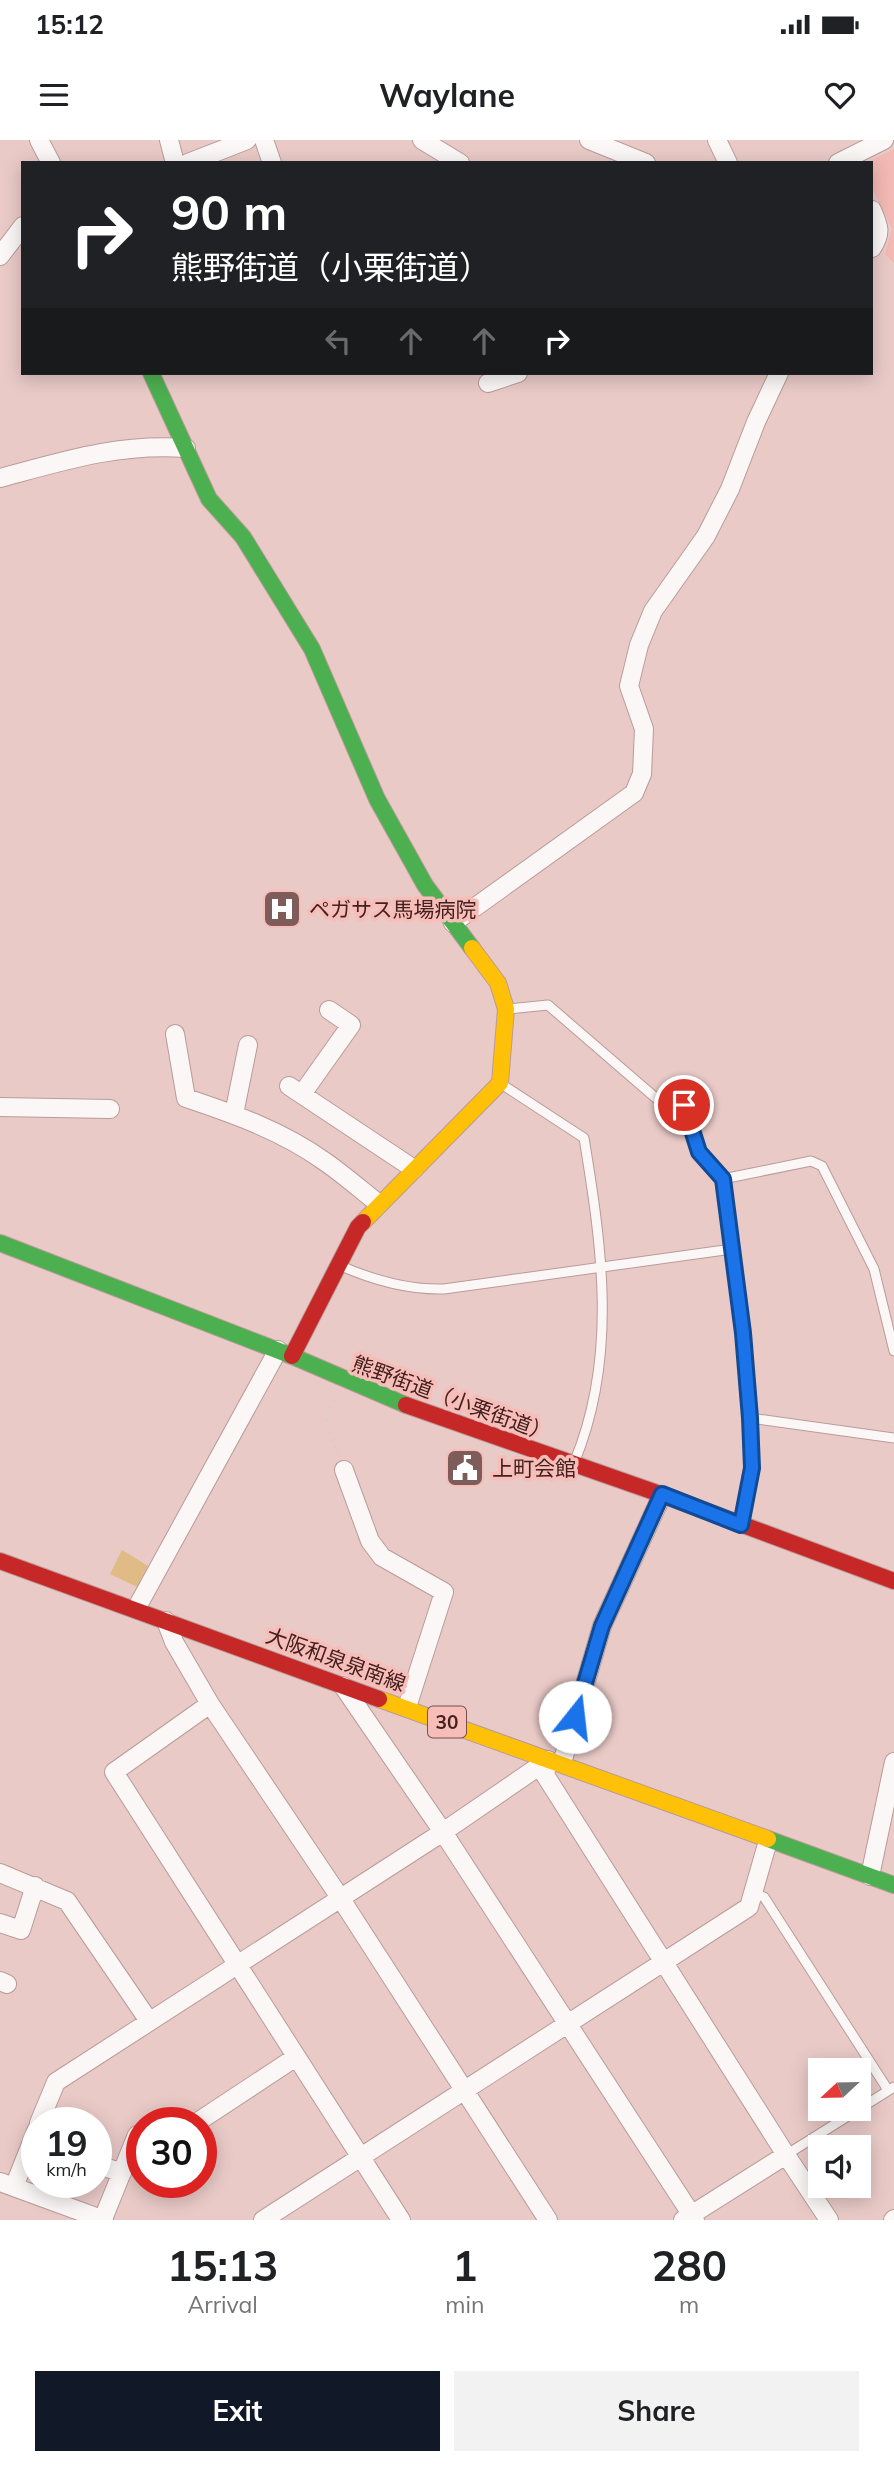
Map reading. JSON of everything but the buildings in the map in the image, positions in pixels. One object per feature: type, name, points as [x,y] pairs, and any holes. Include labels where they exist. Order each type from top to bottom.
[{"type":"street","points":[[39,140],[50,161]]},
{"type":"street","points":[[169,140],[174,161]]},
{"type":"street","points":[[193,161],[247,140]]},
{"type":"street","points":[[264,140],[271,161]]},
{"type":"street","points":[[422,140],[457,161]]},
{"type":"street","points":[[589,140],[641,161]]},
{"type":"street","points":[[717,140],[727,161]]},
{"type":"street","points":[[851,155],[884,140]]},
{"type":"street","points":[[873,212],[878,224],[878,238],[873,246]]},
{"type":"street","points":[[1,252],[21,228]]},
{"type":"street","points":[[136,1609],[358,1227],[500,1083],[506,1009],[498,983],[425,885],[377,799],[312,649],[243,537],[209,499],[152,375]]},
{"type":"street","points":[[488,383],[513,375]]},
{"type":"street","points":[[453,923],[634,793],[642,774],[644,729],[629,687],[639,645],[653,611],[706,536],[730,489],[778,375]]},
{"type":"street","points":[[0,478],[82,456],[151,445],[186,448]]},
{"type":"street","points":[[329,1010],[351,1025],[295,1090],[414,1169]]},
{"type":"street","points":[[175,1034],[186,1098],[234,1114],[278,1133],[323,1160],[379,1204]]},
{"type":"street","points":[[234,1114],[248,1045]]},
{"type":"street","points":[[0,1107],[110,1109]]},
{"type":"street","name":"熊野街道（小栗街道）","points":[[0,1243],[285,1353],[338,1378],[484,1434],[662,1494],[894,1581]]},
{"type":"street","points":[[344,1470],[370,1541],[382,1557],[444,1592],[407,1707]]},
{"type":"street","points":[[662,1494],[602,1626],[555,1761],[545,1775],[829,2220]]},
{"type":"street","name":"大阪和泉泉南線","points":[[0,1561],[894,1885]]},
{"type":"street","points":[[166,1621],[174,1642],[210,1704],[341,1899],[548,2220]]},
{"type":"street","points":[[342,1684],[443,1832],[690,2218],[786,2155]]},
{"type":"street","points":[[210,1704],[114,1772],[401,2220]]},
{"type":"street","points":[[46,2107],[56,2082],[555,1761]]},
{"type":"street","points":[[870,1877],[894,1762]]},
{"type":"street","points":[[263,2220],[749,1907],[768,1841]]},
{"type":"street","points":[[0,1873],[67,1901],[149,2021]]},
{"type":"street","points":[[0,1923],[21,1930],[35,1886]]},
{"type":"street","points":[[217,2109],[296,2057]]},
{"type":"street","points":[[21,2158],[7,2184],[104,2220],[126,2163]]},
{"type":"street","points":[[112,2170],[122,2173]]},
{"type":"lane","points":[[506,1009],[548,1005],[657,1099],[684,1105],[699,1152],[723,1179],[743,1333],[750,1418],[752,1468],[741,1525]]},
{"type":"lane","points":[[500,1083],[584,1138],[595,1203],[603,1326],[599,1379],[587,1432],[573,1464]]},
{"type":"lane","points":[[723,1179],[811,1161],[822,1166],[874,1269],[894,1351]]},
{"type":"lane","points":[[338,1265],[359,1274],[419,1289],[444,1289],[732,1249]]},
{"type":"lane","points":[[883,1308],[894,1305]]},
{"type":"lane","points":[[750,1418],[894,1438]]},
{"type":"lane","points":[[752,1894],[764,1897],[891,2088],[872,2100]]},
{"type":"lane","points":[[786,2155],[840,2121]]},
{"type":"path","points":[[338,1378],[326,1422],[344,1470]]},
{"type":"shaded area","points":[[894,149],[894,263],[885,254],[892,229],[873,190],[873,161],[870,161]]},
{"type":"shaded area","points":[[122,1550],[148,1566],[137,1587],[110,1574]]},
{"type":"traffic: fast","points":[[152,375],[209,499],[243,537],[312,649],[377,799],[425,885],[472,948]]},
{"type":"traffic: fast","points":[[0,1243],[292,1356],[406,1405]]},
{"type":"traffic: fast","points":[[768,1839],[894,1885]]},
{"type":"traffic: slow","points":[[363,1222],[500,1083],[506,1009],[498,983],[472,948]]},
{"type":"traffic: slow","points":[[379,1699],[768,1839]]},
{"type":"traffic: jam","points":[[292,1356],[363,1222]]},
{"type":"traffic: jam","points":[[406,1405],[660,1494],[894,1581]]},
{"type":"traffic: jam","points":[[0,1561],[379,1699]]},
{"type":"place","name":"ペガサス馬場病院","points":[[282,909]]},
{"type":"place","name":"上町会館","points":[[465,1468]]},
{"type":"route","points":[[575,1717],[602,1626],[662,1494],[741,1525],[752,1468],[743,1333],[723,1179],[699,1152],[684,1105]]}]
